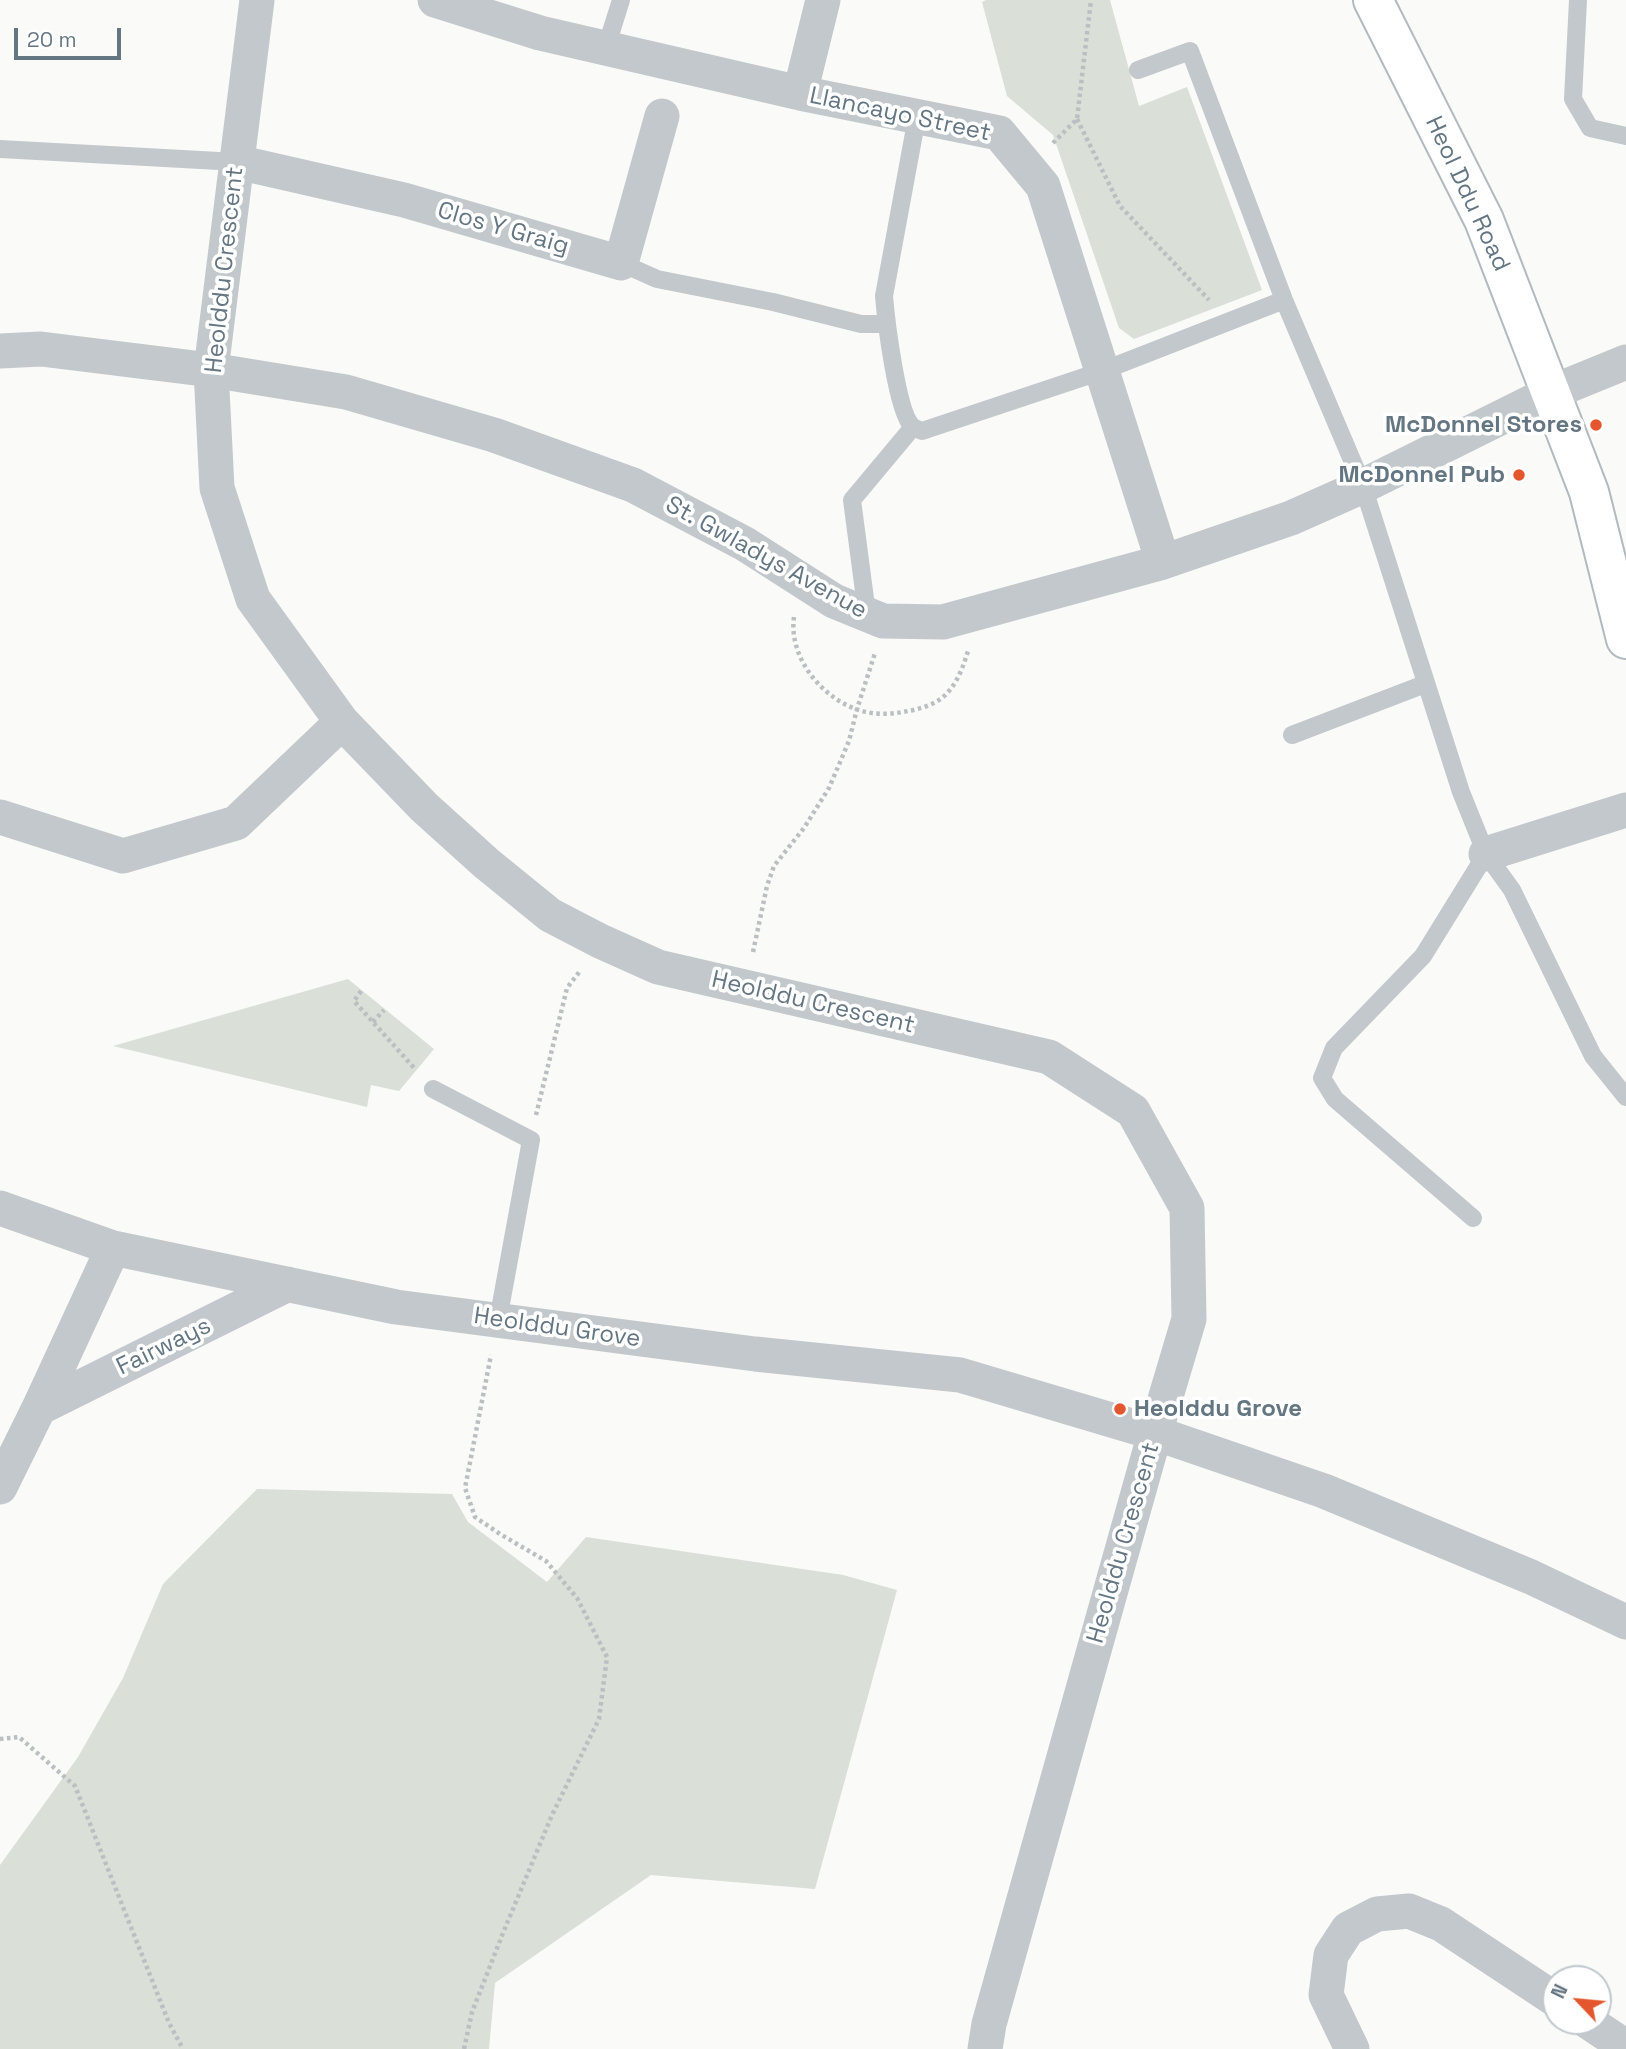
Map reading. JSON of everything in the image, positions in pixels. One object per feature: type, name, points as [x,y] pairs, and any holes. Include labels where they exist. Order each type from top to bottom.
[{"type":"street","name":"Heolddu Crescent","points":[[257,0],[211,370],[217,488],[253,599],[342,722],[424,807],[486,863],[550,915],[658,967],[1049,1057],[1133,1111],[1187,1208],[1189,1319],[989,2024],[985,2049]]},
{"type":"street","name":"Llancayo Street","points":[[435,0],[541,33],[800,93],[999,133],[1044,186],[1163,562]]},
{"type":"street","points":[[800,93],[822,0]]},
{"type":"street","name":"Heol Ddu Road","points":[[1373,0],[1484,220],[1589,492],[1626,639]]},
{"type":"street","points":[[621,263],[662,116]]},
{"type":"street","name":"Clos Y Graig","points":[[237,162],[404,200],[621,263]]},
{"type":"street","name":"St. Gwladys Avenue","points":[[0,351],[41,349],[211,370],[346,392],[494,435],[633,485],[745,544],[834,601],[883,621],[943,622],[1163,562],[1291,518],[1363,486],[1550,393],[1626,362]]},
{"type":"street","points":[[0,817],[123,856],[236,823],[342,722]]},
{"type":"street","points":[[1486,854],[1626,810]]},
{"type":"street","name":"Heolddu Grove","points":[[0,1208],[113,1248],[396,1307],[755,1354],[960,1375],[1155,1433],[1324,1491],[1531,1577],[1626,1622]]},
{"type":"street","points":[[0,1487],[113,1248]]},
{"type":"street","name":"Fairways","points":[[39,1408],[288,1284]]},
{"type":"street","points":[[1352,2049],[1326,1995],[1331,1955],[1348,1929],[1377,1914],[1409,1911],[1441,1924],[1542,1991]]},
{"type":"street","points":[[1608,2035],[1626,2047]]},
{"type":"lane","points":[[606,48],[621,0]]},
{"type":"lane","points":[[1578,0],[1573,99],[1590,128],[1626,136]]},
{"type":"lane","points":[[1138,70],[1190,51],[1284,300],[1363,486],[1461,792],[1486,854],[1512,890],[1593,1056],[1626,1097]]},
{"type":"lane","points":[[917,117],[884,296],[886,324],[903,411],[913,427],[922,431],[1102,371],[1284,300]]},
{"type":"lane","points":[[0,149],[237,162]]},
{"type":"lane","points":[[621,263],[657,279],[773,302],[861,324],[886,324]]},
{"type":"lane","points":[[867,614],[852,500],[913,427]]},
{"type":"lane","points":[[1293,735],[1426,684]]},
{"type":"lane","points":[[1473,1218],[1335,1099],[1322,1077],[1334,1048],[1423,956],[1486,854]]},
{"type":"lane","points":[[433,1089],[531,1140],[498,1320]]},
{"type":"path","points":[[1091,0],[1077,119],[1120,206],[1229,321]]},
{"type":"path","points":[[1028,168],[1077,119]]},
{"type":"path","points":[[807,583],[796,606],[792,630],[799,651],[810,675],[830,694],[865,712],[890,715],[921,709],[942,698],[961,674],[971,644],[963,617]]},
{"type":"path","points":[[745,987],[767,886],[774,866],[804,828],[829,788],[849,741],[873,661]]},
{"type":"path","points":[[531,1140],[567,988],[600,941]]},
{"type":"path","points":[[361,991],[354,1001],[433,1089]]},
{"type":"path","points":[[373,1022],[384,1010]]},
{"type":"path","points":[[464,2049],[472,2012],[503,1933],[552,1815],[599,1719],[607,1657],[577,1598],[546,1561],[475,1517],[465,1488],[498,1320]]},
{"type":"path","points":[[0,1739],[19,1737],[75,1786],[169,2023],[183,2049]]},
{"type":"shaded area","points":[[1110,0],[1139,106],[1187,87],[1262,290],[1134,339],[1119,328],[1053,135],[1007,96],[982,2]]},
{"type":"shaded area","points":[[348,979],[434,1049],[399,1091],[371,1085],[367,1107],[113,1046]]},
{"type":"shaded area","points":[[257,1489],[452,1494],[468,1522],[547,1582],[586,1537],[843,1575],[897,1590],[815,1889],[651,1875],[495,1983],[489,2049],[0,2049],[0,1865],[78,1757],[123,1678],[163,1584]]},
{"type":"place","name":"McDonnel Stores","points":[[1596,425]]},
{"type":"place","name":"McDonnel Pub","points":[[1519,475]]},
{"type":"place","name":"Heolddu Grove","points":[[1120,1409]]}]
